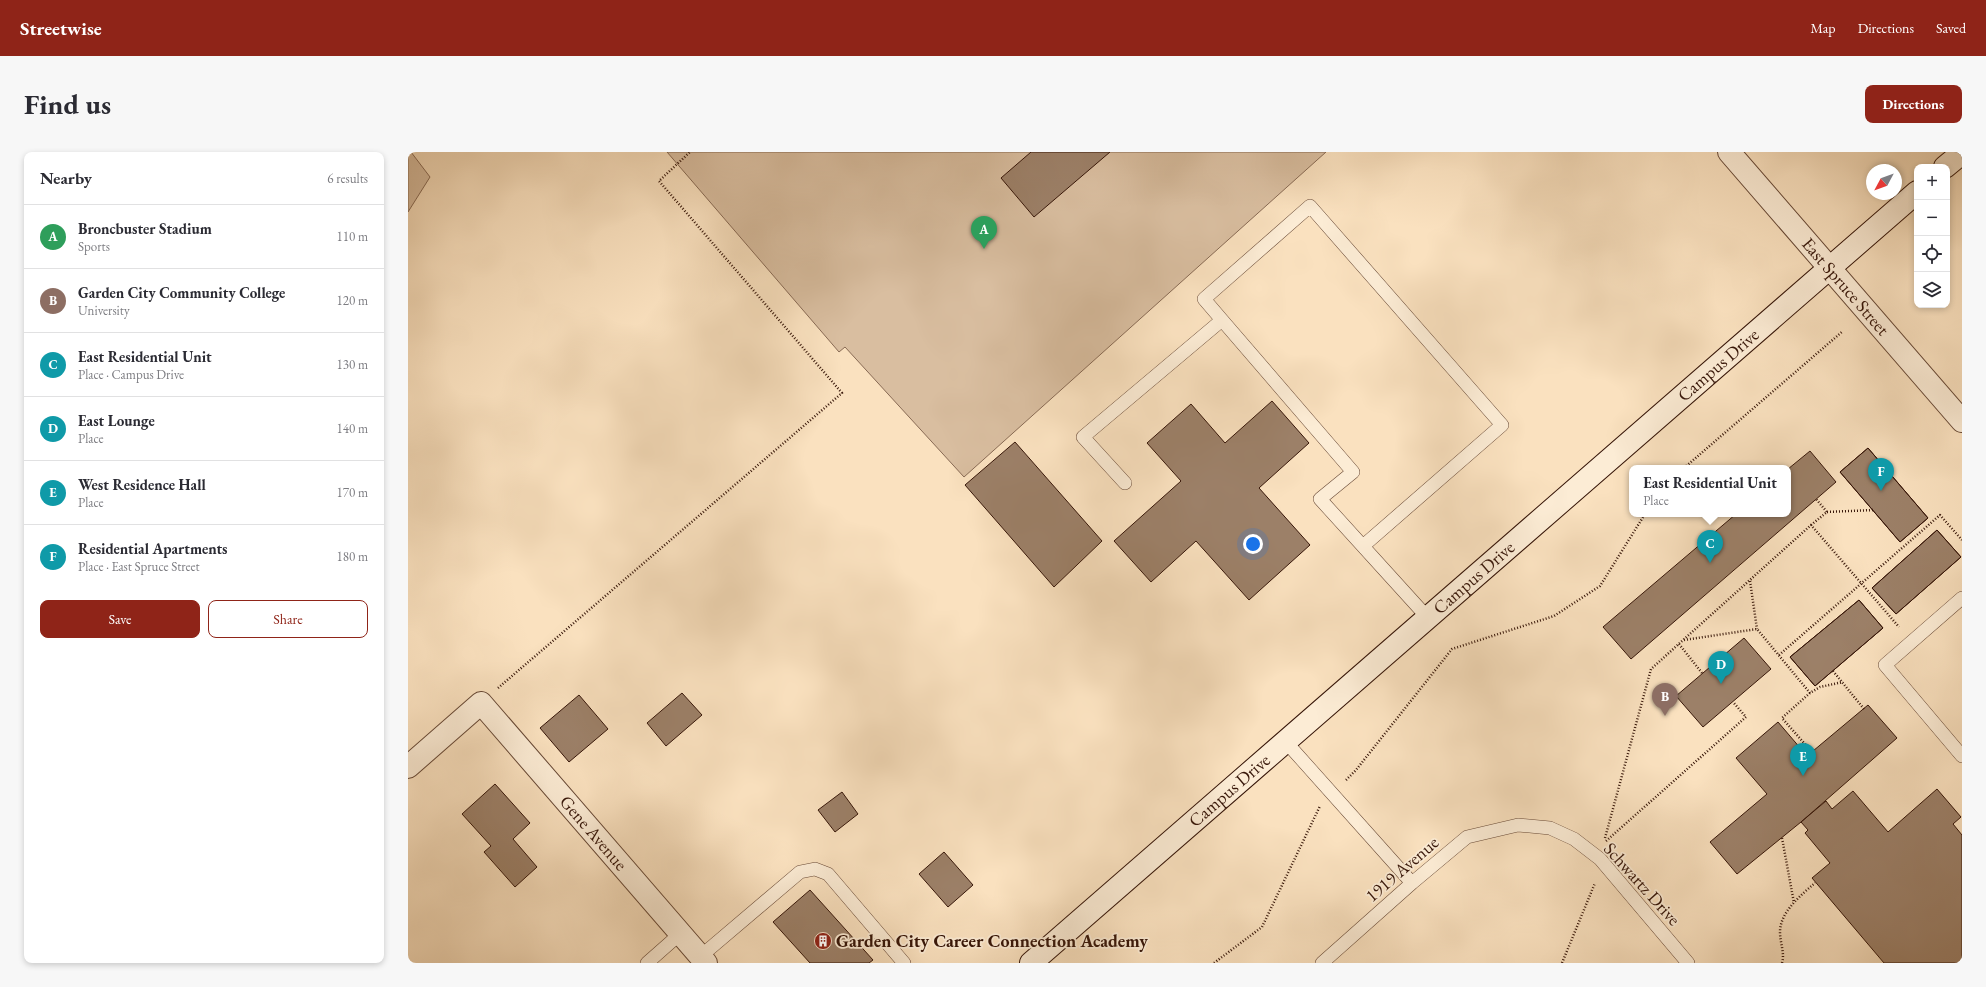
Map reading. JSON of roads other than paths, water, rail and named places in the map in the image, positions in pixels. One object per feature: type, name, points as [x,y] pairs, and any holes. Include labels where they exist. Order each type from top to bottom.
[{"type":"main road","name":"East Spruce Street","points":[[1729,152],[1962,421]]},
{"type":"main road","points":[[1949,164],[1962,153]]},
{"type":"main road","name":"Campus Drive","points":[[1031,963],[1914,195]]},
{"type":"main road","name":"Gene Avenue","points":[[408,767],[481,703],[704,960]]},
{"type":"lane","points":[[1363,546],[1502,425],[1310,206],[1204,299],[1353,472],[1320,499],[1428,618]]},
{"type":"lane","points":[[1125,483],[1083,437],[1222,320]]},
{"type":"lane","points":[[1962,598],[1885,665],[1962,756]]},
{"type":"lane","points":[[1286,742],[1412,883]]},
{"type":"lane","name":"1919 Avenue","points":[[1322,963],[1412,883],[1467,837],[1518,825]]},
{"type":"lane","name":"Schwartz Drive","points":[[1518,825],[1550,828],[1574,839],[1600,859],[1688,963]]},
{"type":"lane","points":[[704,960],[800,872],[815,869],[828,874],[904,963]]},
{"type":"lane","points":[[648,963],[681,933]]},
{"type":"place","name":"Broncbuster Stadium","points":[[984,249]]},
{"type":"place","name":"Residential Apartments","points":[[1881,491]]},
{"type":"place","name":"East Residential Unit","points":[[1710,563]]},
{"type":"place","name":"East Lounge","points":[[1721,684]]},
{"type":"place","name":"Garden City Community College","points":[[1665,716]]},
{"type":"place","name":"West Residence Hall","points":[[1803,776]]},
{"type":"place","name":"Garden City Career Connection Academy","points":[[823,941]]}]
